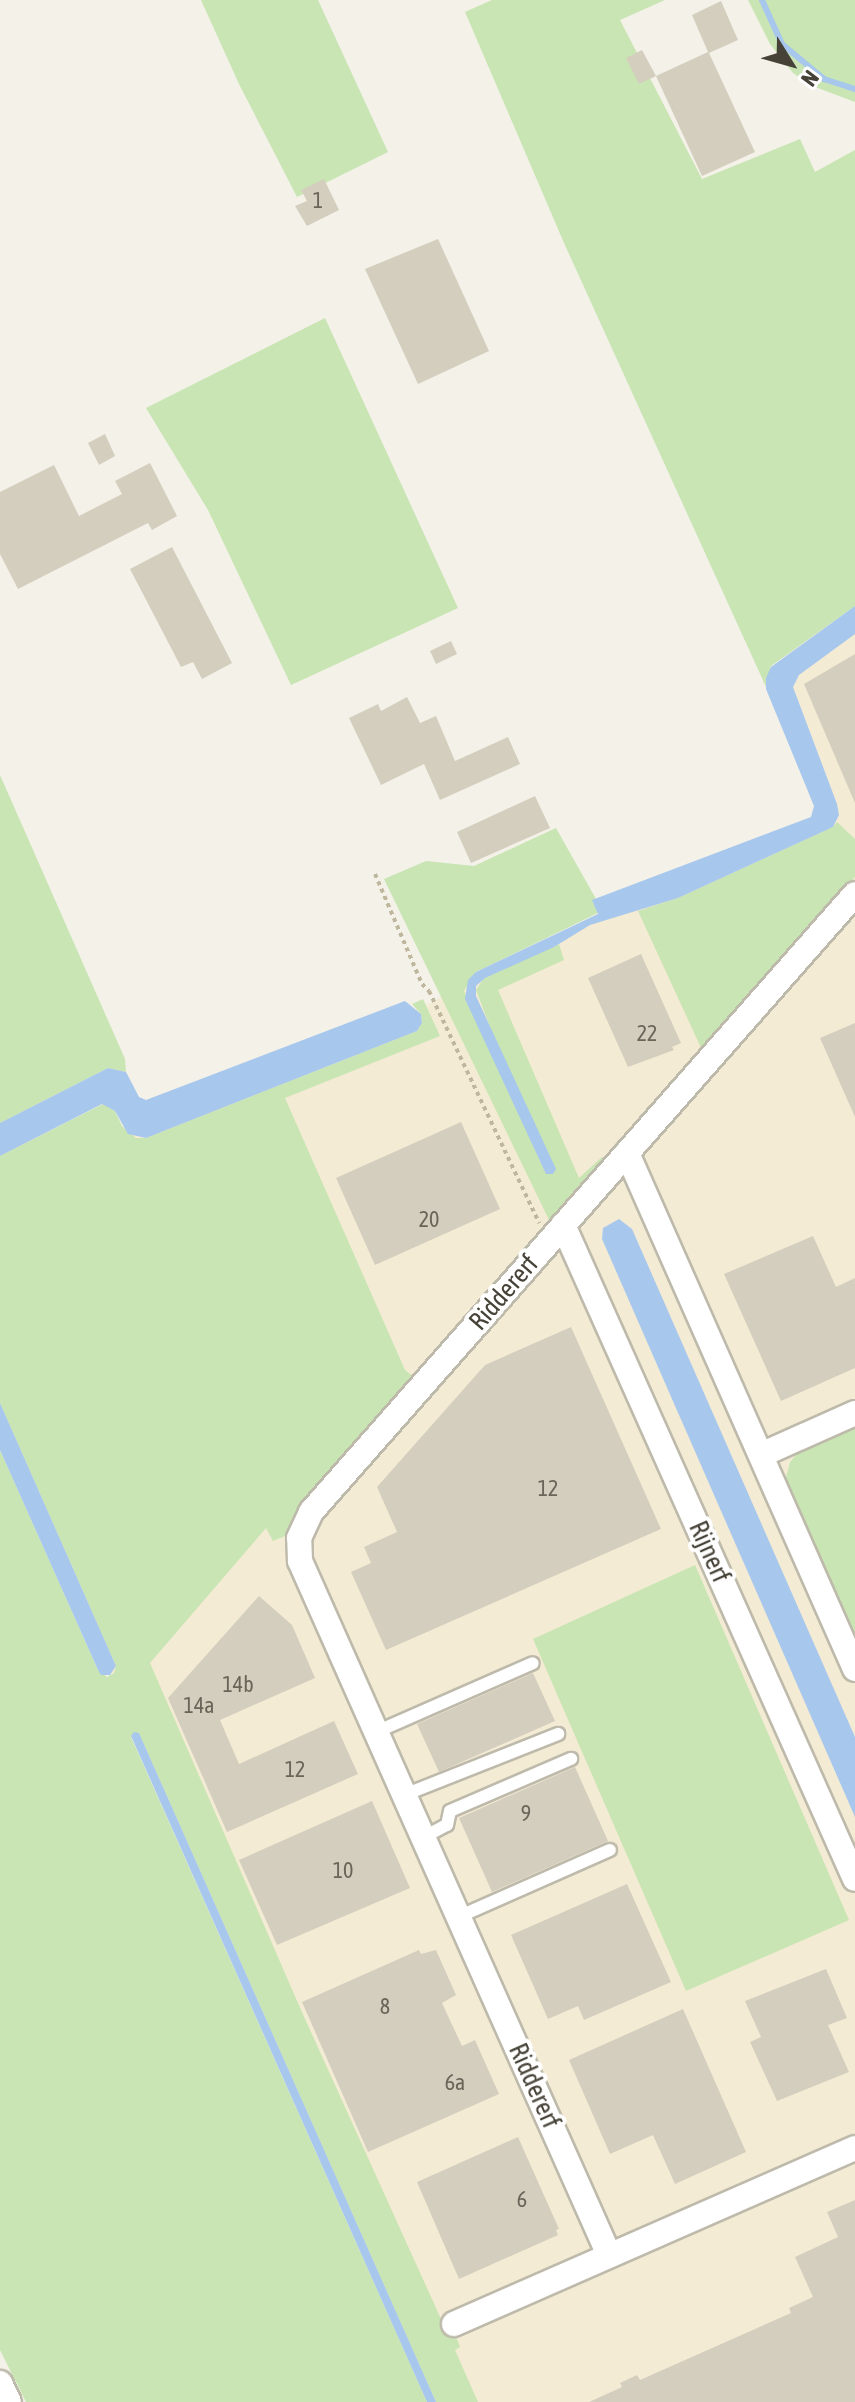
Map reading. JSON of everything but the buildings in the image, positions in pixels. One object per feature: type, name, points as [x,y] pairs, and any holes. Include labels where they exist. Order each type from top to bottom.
[{"type":"street","name":"Riddererf","points":[[609,2255],[300,1561],[300,1533],[311,1512],[855,894]]},
{"type":"street","points":[[627,1153],[855,1669]]},
{"type":"street","name":"Rijnerf","points":[[556,1232],[855,1879]]},
{"type":"street","points":[[761,1455],[855,1413]]},
{"type":"street","points":[[454,2324],[855,2148]]},
{"type":"street","points":[[0,2383],[9,2402]]},
{"type":"lane","points":[[376,1732],[533,1663]]},
{"type":"lane","points":[[404,1795],[558,1734]]},
{"type":"lane","points":[[424,1837],[447,1825],[450,1811],[571,1759]]},
{"type":"lane","points":[[458,1917],[610,1850]]},
{"type":"path","points":[[375,874],[422,984],[429,991],[556,1232]]},
{"type":"shaded area","points":[[855,618],[855,2402],[432,2402],[0,1425],[0,1141],[152,1127],[422,1007],[604,914],[825,818],[776,672]]},
{"type":"green space","points":[[201,0],[318,0],[388,152],[297,197],[239,84]]},
{"type":"green space","points":[[492,0],[665,0],[620,20],[702,179],[800,139],[815,172],[855,150],[855,606],[771,666],[766,687],[564,243],[465,12]]},
{"type":"green space","points":[[748,0],[855,0],[855,102],[810,85],[793,73],[770,44]]},
{"type":"green space","points":[[325,318],[458,608],[291,685],[208,510],[146,408]]},
{"type":"green space","points":[[0,775],[125,1059],[126,1072],[108,1068],[0,1123]]},
{"type":"green space","points":[[837,822],[855,839],[855,877],[702,1050],[638,911],[678,898],[833,827]]},
{"type":"green space","points":[[556,828],[596,899],[593,901],[598,913],[476,972],[464,991],[546,1174],[476,990],[484,978],[559,944],[564,960],[498,990],[579,1178],[602,1157],[604,1164],[551,1224],[384,879],[426,861],[474,866]]},
{"type":"green space","points":[[423,999],[440,1036],[285,1098],[405,1370],[415,1378],[293,1516],[285,1536],[273,1541],[266,1528],[150,1663],[301,2010],[441,2319],[448,2316],[460,2347],[455,2350],[478,2402],[436,2402],[139,1733],[131,1737],[427,2402],[26,2402],[0,2350],[0,1450],[98,1670],[107,1677],[114,1673],[116,1666],[0,1403],[0,1156],[103,1104],[115,1111],[122,1126],[136,1138],[146,1138],[417,1031],[422,1023],[421,1014],[412,1004]]},
{"type":"green space","points":[[855,1424],[855,1647],[786,1486],[786,1478],[790,1462],[800,1450]]},
{"type":"green space","points":[[695,1565],[849,1920],[686,1991],[533,1639]]},
{"type":"water","points":[[855,606],[855,634],[799,675],[793,687],[837,804],[839,815],[833,827],[678,898],[590,925],[554,947],[485,978],[476,986],[476,996],[556,1169],[553,1174],[546,1174],[465,999],[468,980],[476,972],[598,914],[592,900],[811,817],[814,806],[766,689],[766,678],[771,667]]},
{"type":"water","points":[[405,1001],[421,1014],[422,1023],[417,1031],[146,1138],[128,1134],[115,1111],[102,1104],[0,1156],[0,1123],[108,1068],[126,1072],[139,1097],[146,1100]]},
{"type":"water","points":[[619,1219],[632,1229],[855,1737],[855,1817],[602,1239],[603,1228]]},
{"type":"water","points":[[0,1403],[116,1666],[110,1675],[101,1675],[98,1670],[0,1450]]},
{"type":"water","points":[[134,1732],[139,1733],[436,2402],[427,2402],[131,1736]]},
{"type":"waterway","points":[[762,0],[782,44],[824,79],[855,89]]}]
